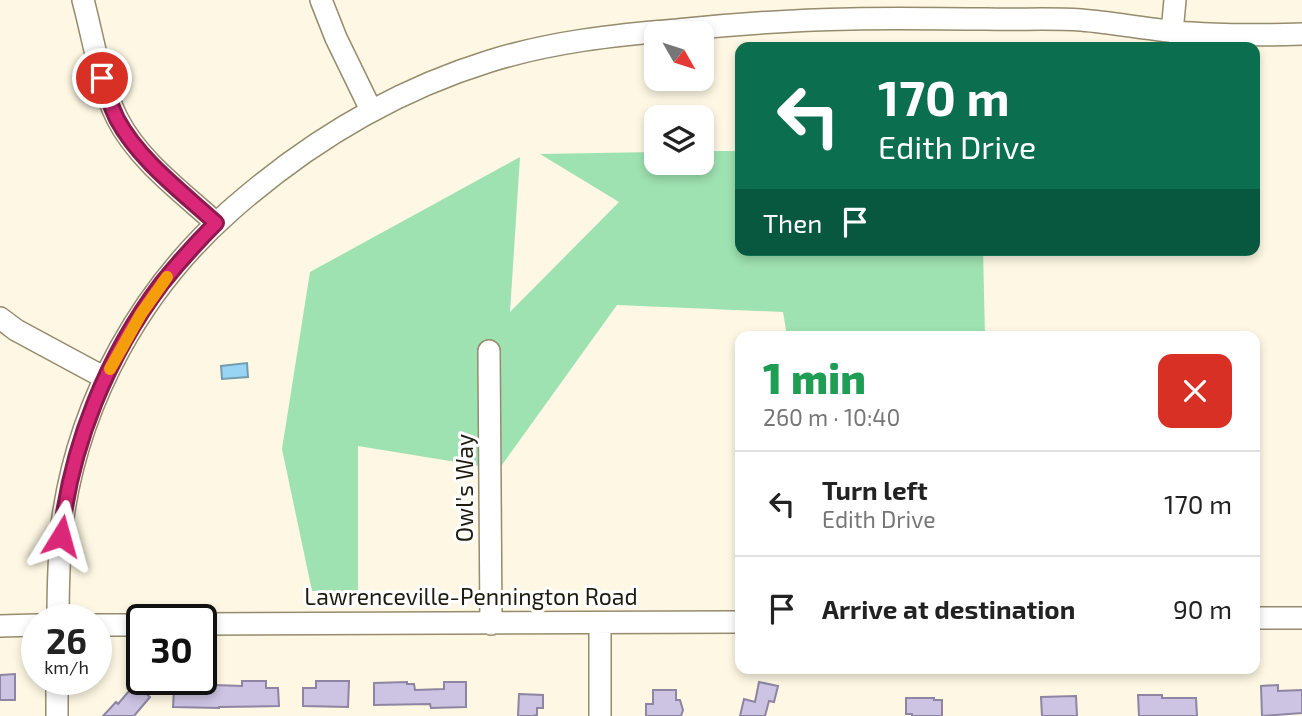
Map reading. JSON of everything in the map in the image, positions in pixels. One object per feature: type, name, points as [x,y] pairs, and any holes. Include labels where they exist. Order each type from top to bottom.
[{"type":"street","points":[[83,0],[102,78],[117,120],[145,158],[216,223]]},
{"type":"street","points":[[321,0],[371,110]]},
{"type":"street","points":[[1172,32],[1175,0]]},
{"type":"street","points":[[58,604],[59,559],[73,470],[86,426],[105,378],[141,314],[184,256],[262,182],[300,153],[403,94],[447,76],[537,48],[636,33],[737,24],[902,18],[1039,18],[1172,32],[1302,34]]},
{"type":"street","points":[[0,318],[16,330],[105,378]]},
{"type":"street","name":"Owl's Way","points":[[489,351],[491,624]]},
{"type":"street","points":[[1260,618],[1302,618]]},
{"type":"street","name":"Lawrenceville-Pennington Road","points":[[217,624],[735,622]]},
{"type":"street","points":[[600,623],[600,716]]},
{"type":"street","points":[[0,626],[21,625]]},
{"type":"street","points":[[57,695],[57,716]]},
{"type":"green space","points":[[714,151],[735,151],[735,256],[983,256],[985,331],[786,331],[783,312],[617,305],[499,469],[358,446],[358,591],[312,591],[282,449],[310,272],[520,157],[510,312],[619,202],[540,154],[644,152],[644,175],[714,175]]},
{"type":"water","points":[[247,363],[248,377],[222,379],[221,366]]},
{"type":"building","points":[[15,674],[15,700],[0,700],[0,675]]},
{"type":"building","points":[[242,681],[266,681],[266,688],[278,688],[279,706],[173,707],[174,695],[217,695],[217,685],[242,686]]},
{"type":"building","points":[[316,681],[349,681],[348,707],[303,706],[303,688],[316,688]]},
{"type":"building","points":[[444,682],[466,682],[466,707],[431,708],[430,704],[374,705],[374,683],[414,684],[415,690],[444,689]]},
{"type":"building","points":[[759,682],[778,686],[774,702],[769,701],[765,716],[740,716],[744,699],[755,702]]},
{"type":"building","points":[[1278,685],[1278,691],[1302,690],[1302,713],[1262,716],[1261,686]]},
{"type":"building","points":[[653,690],[676,690],[676,700],[680,700],[683,710],[681,716],[646,716],[646,704],[653,704]]},
{"type":"building","points":[[519,694],[543,695],[543,708],[537,708],[537,715],[518,716]]},
{"type":"building","points":[[126,695],[150,697],[134,716],[103,716],[116,702],[118,704]]},
{"type":"building","points":[[1138,695],[1196,698],[1197,716],[1139,716]]},
{"type":"building","points":[[1076,696],[1077,716],[1042,716],[1041,697]]},
{"type":"building","points":[[906,698],[942,700],[942,716],[906,714]]},
{"type":"slow traffic","points":[[110,369],[141,314],[167,277]]},
{"type":"route","points":[[61,536],[73,470],[86,426],[105,378],[141,314],[162,284],[216,223],[145,158],[130,140],[117,120],[102,78]]}]
